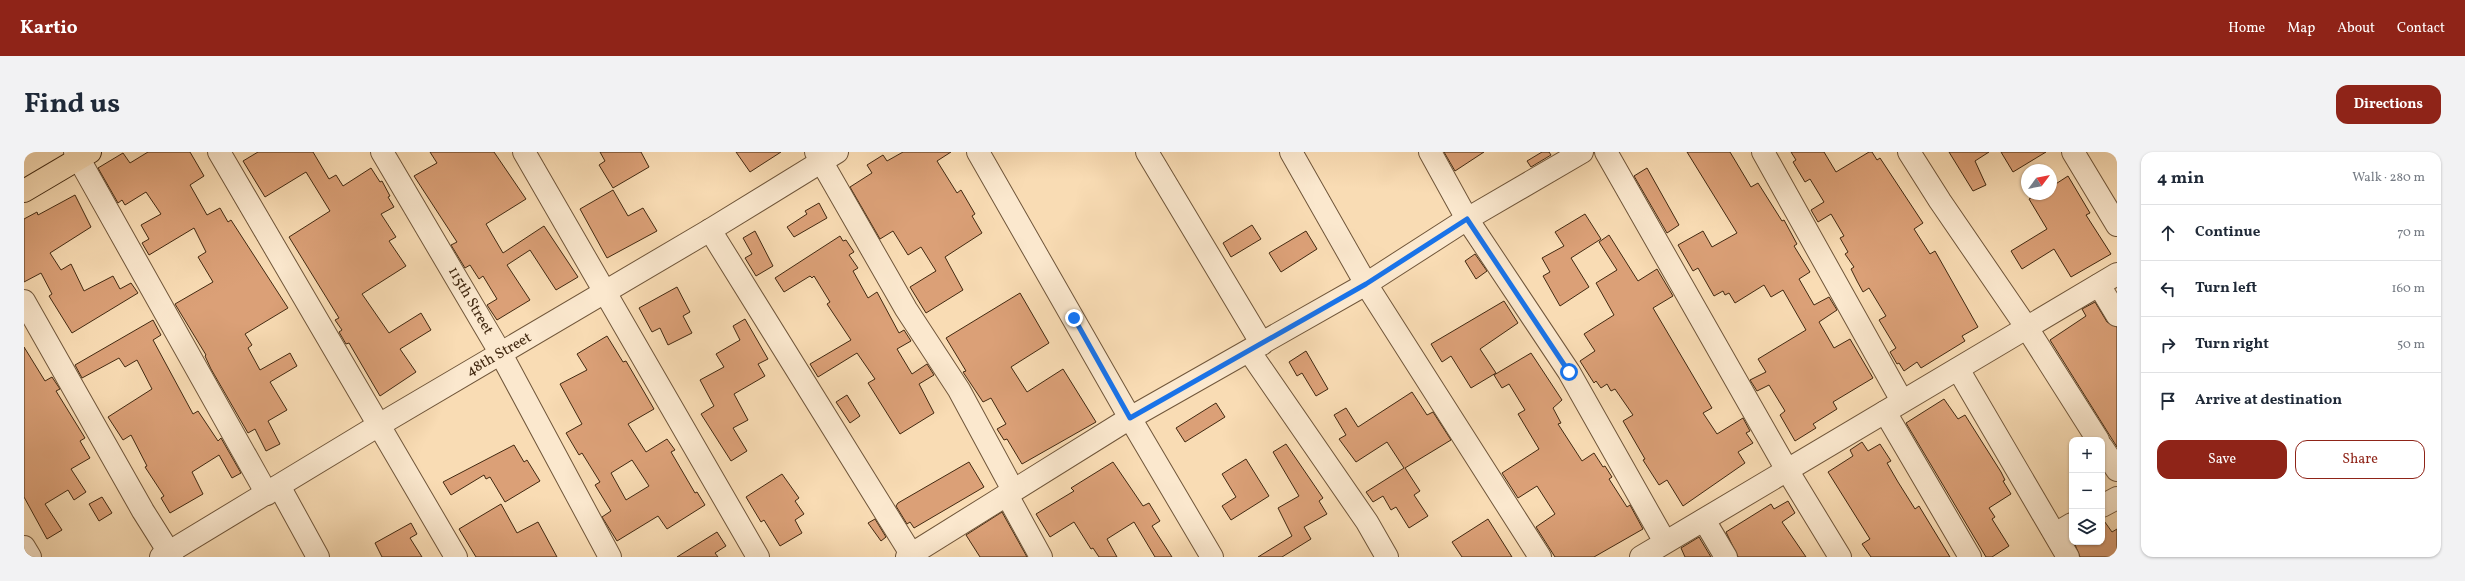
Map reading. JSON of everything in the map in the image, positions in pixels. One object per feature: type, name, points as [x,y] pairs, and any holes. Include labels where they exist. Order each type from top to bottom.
[{"type":"main road","points":[[24,191],[82,154]]},
{"type":"street","points":[[219,152],[456,557]]},
{"type":"street","name":"115th Street","points":[[382,152],[501,354],[610,557]]},
{"type":"street","points":[[524,152],[607,292],[758,557]]},
{"type":"street","points":[[978,152],[1130,418],[1212,557]]},
{"type":"street","points":[[1148,152],[1256,347],[1367,522],[1387,557]]},
{"type":"street","points":[[1291,152],[1366,284],[1540,557]]},
{"type":"street","points":[[1430,152],[1467,219],[1569,372],[1665,542]]},
{"type":"street","points":[[710,230],[910,556],[1130,418],[1366,284],[1467,219],[1582,152]]},
{"type":"street","points":[[1606,152],[1787,470],[1840,557]]},
{"type":"street","points":[[1763,152],[1970,557]]},
{"type":"street","points":[[1909,152],[1940,201],[2027,328],[2096,437]]},
{"type":"street","points":[[2073,152],[2117,226]]},
{"type":"street","points":[[82,154],[273,490],[318,557]]},
{"type":"street","points":[[825,155],[906,309],[958,390],[1041,557]]},
{"type":"street","name":"48th Street","points":[[167,555],[379,425],[710,230],[825,155]]},
{"type":"street","points":[[1642,557],[2108,280],[2117,315]]},
{"type":"street","points":[[24,302],[167,555]]},
{"type":"street","points":[[1958,369],[2063,529],[2068,557]]},
{"type":"street","points":[[2105,452],[2117,470]]},
{"type":"street","points":[[2105,504],[2117,498]]},
{"type":"street","points":[[1704,520],[1726,557]]},
{"type":"street","points":[[24,547],[30,557]]},
{"type":"building","points":[[148,152],[190,152],[204,176],[190,185],[207,215],[220,208],[228,222],[231,220],[288,308],[245,334],[252,345],[248,348],[260,370],[290,353],[297,366],[270,382],[287,410],[268,421],[280,444],[266,451],[255,429],[248,433],[211,369],[205,356],[206,355],[175,304],[213,282],[198,257],[206,252],[194,228],[149,255],[142,243],[149,239],[141,225],[161,214],[146,192],[125,205],[122,200],[118,203],[98,168],[123,153],[130,163]]},
{"type":"building","points":[[258,152],[313,152],[329,179],[336,175],[343,186],[371,168],[380,182],[382,181],[390,196],[388,197],[394,207],[381,214],[396,237],[389,241],[406,266],[362,294],[389,333],[421,313],[431,330],[400,349],[416,372],[380,396],[349,343],[346,344],[339,332],[342,330],[335,320],[339,318],[289,237],[330,211],[306,172],[265,197],[243,161]]},
{"type":"building","points":[[430,152],[494,152],[526,199],[486,224],[503,253],[544,226],[578,277],[556,290],[530,250],[507,265],[530,300],[497,320],[487,305],[497,299],[483,276],[479,279],[470,265],[465,268],[451,245],[457,242],[414,176],[437,163]]},
{"type":"building","points":[[600,152],[641,152],[649,167],[613,188],[599,165],[605,161]]},
{"type":"building","points":[[736,152],[781,152],[750,172]]},
{"type":"building","points":[[903,152],[951,152],[937,161],[957,193],[961,190],[975,214],[972,216],[982,233],[945,257],[963,290],[926,313],[910,287],[936,271],[921,247],[908,255],[893,231],[880,239],[850,187],[872,173],[867,165],[883,155],[887,161]]},
{"type":"building","points":[[1444,152],[1484,152],[1455,171]]},
{"type":"building","points":[[1542,152],[1549,152],[1551,155],[1531,167],[1527,161]]},
{"type":"building","points":[[1687,152],[1730,152],[1751,187],[1758,183],[1782,221],[1784,220],[1797,244],[1794,246],[1810,272],[1799,279],[1814,305],[1829,297],[1837,310],[1819,322],[1834,348],[1850,339],[1873,378],[1833,402],[1837,409],[1813,424],[1816,428],[1795,441],[1780,415],[1785,411],[1769,385],[1757,391],[1750,380],[1766,372],[1758,359],[1806,330],[1783,290],[1771,297],[1764,285],[1735,303],[1729,293],[1725,295],[1723,291],[1714,296],[1698,268],[1693,271],[1678,245],[1703,231],[1712,247],[1737,233]]},
{"type":"building","points":[[1791,152],[1824,152],[1836,172],[1869,152],[1872,152],[1877,160],[1880,158],[1923,223],[1914,229],[1930,254],[1935,251],[1978,327],[1962,336],[1965,341],[1921,368],[1917,362],[1904,371],[1899,363],[1897,364],[1890,352],[1896,348],[1879,320],[1886,316],[1869,288],[1863,292],[1857,281],[1851,269],[1854,267],[1845,254],[1848,252],[1840,238],[1844,236],[1831,214],[1818,222],[1811,210],[1824,202],[1810,179],[1805,182],[1793,162],[1796,160]]},
{"type":"building","points":[[1949,152],[1989,152],[1975,161],[1986,185],[1973,191]]},
{"type":"building","points":[[2001,152],[2046,152],[2026,164],[2021,164],[2021,167],[2013,172]]},
{"type":"building","points":[[1647,168],[1679,225],[1667,233],[1634,176]]},
{"type":"building","points":[[2068,176],[2090,213],[2086,215],[2111,254],[2071,277],[2054,249],[2022,269],[2011,251],[2047,229],[2030,200],[2057,200],[2057,183]]},
{"type":"building","points":[[613,190],[628,216],[643,208],[657,231],[607,258],[580,209]]},
{"type":"building","points":[[75,195],[91,227],[50,253],[61,270],[71,264],[84,291],[113,276],[120,289],[131,283],[138,293],[72,333],[49,296],[52,294],[41,273],[24,282],[24,219],[37,212],[38,215]]},
{"type":"building","points":[[819,203],[827,218],[794,237],[787,227],[807,214],[805,211]]},
{"type":"building","points":[[1585,214],[1601,239],[1571,258],[1589,287],[1560,306],[1543,276],[1550,272],[1542,258],[1564,246],[1555,232]]},
{"type":"building","points":[[1252,225],[1261,239],[1231,257],[1223,243]]},
{"type":"building","points":[[755,231],[773,266],[756,276],[745,258],[752,254],[743,238]]},
{"type":"building","points":[[1306,231],[1317,249],[1281,272],[1269,253]]},
{"type":"building","points":[[1609,235],[1638,281],[1657,269],[1673,296],[1653,308],[1712,408],[1703,413],[1717,434],[1743,418],[1750,431],[1746,433],[1753,443],[1738,452],[1745,463],[1683,506],[1667,480],[1659,485],[1643,460],[1645,459],[1623,421],[1633,415],[1615,389],[1611,391],[1607,384],[1601,388],[1596,381],[1594,383],[1580,361],[1595,351],[1584,334],[1614,315],[1596,283],[1617,270],[1599,242]]},
{"type":"building","points":[[840,236],[843,241],[846,240],[854,252],[849,255],[858,268],[853,271],[868,298],[877,292],[899,333],[904,330],[911,341],[897,349],[912,374],[927,364],[934,375],[919,384],[934,413],[900,434],[868,383],[875,379],[857,353],[818,377],[810,364],[851,340],[827,304],[830,302],[814,276],[812,278],[810,276],[784,292],[775,278]]},
{"type":"building","points":[[1475,254],[1487,271],[1476,279],[1465,261]]},
{"type":"building","points":[[677,287],[690,312],[683,316],[692,333],[668,345],[660,328],[652,332],[639,308]]},
{"type":"building","points":[[1020,293],[1049,343],[1011,367],[1027,392],[1063,369],[1096,422],[1022,464],[1007,439],[1004,440],[997,429],[1006,424],[991,398],[983,402],[963,372],[966,371],[946,338]]},
{"type":"building","points":[[1504,301],[1518,323],[1480,349],[1496,373],[1471,388],[1451,356],[1442,362],[1431,344]]},
{"type":"building","points":[[2095,302],[2107,322],[2117,327],[2117,447],[2050,340],[2086,316],[2082,309]]},
{"type":"building","points":[[745,319],[768,359],[758,364],[765,376],[734,394],[748,420],[733,428],[747,451],[731,461],[701,414],[714,406],[700,380],[724,367],[716,354],[740,340],[733,326]]},
{"type":"building","points":[[153,320],[161,335],[153,340],[193,414],[198,411],[218,441],[221,438],[241,473],[232,478],[219,455],[192,472],[203,494],[170,513],[161,498],[164,496],[145,467],[147,466],[131,435],[123,440],[108,417],[152,389],[137,360],[125,367],[119,358],[82,378],[75,365]]},
{"type":"building","points":[[607,336],[623,362],[626,361],[654,409],[628,424],[646,452],[667,439],[675,450],[671,452],[695,493],[697,492],[705,505],[667,529],[658,516],[617,541],[602,517],[611,511],[595,485],[600,482],[582,453],[579,455],[566,433],[582,424],[560,384],[587,370],[577,354]],"holes":[[[632,460],[649,486],[626,500],[611,473]]]},
{"type":"building","points":[[24,347],[45,381],[52,377],[60,389],[56,391],[85,438],[80,441],[90,458],[71,469],[86,492],[74,500],[68,490],[45,504],[62,530],[47,539],[24,497]]},
{"type":"building","points":[[1306,351],[1328,389],[1316,396],[1302,373],[1297,376],[1289,362]]},
{"type":"building","points":[[1531,353],[1562,400],[1553,408],[1561,423],[1558,424],[1582,461],[1594,453],[1603,467],[1605,466],[1612,477],[1609,479],[1627,507],[1630,505],[1643,529],[1594,557],[1555,557],[1536,527],[1555,514],[1537,486],[1518,498],[1502,473],[1539,449],[1518,414],[1525,410],[1509,384],[1502,388],[1494,375]]},
{"type":"building","points":[[1412,392],[1427,415],[1433,412],[1451,440],[1405,468],[1420,491],[1414,495],[1428,516],[1409,528],[1396,507],[1391,510],[1383,496],[1373,502],[1366,492],[1404,468],[1387,442],[1356,462],[1339,439],[1346,435],[1334,415],[1346,408],[1358,427]]},
{"type":"building","points":[[847,395],[860,416],[850,423],[836,402]]},
{"type":"building","points":[[1944,399],[1958,419],[1965,415],[2001,472],[2005,480],[2003,481],[2011,494],[1989,508],[1995,517],[1992,519],[2009,546],[1992,557],[1986,557],[1906,423]]},
{"type":"building","points":[[1216,403],[1225,417],[1185,442],[1176,428]]},
{"type":"building","points":[[1862,442],[1868,451],[1880,444],[1891,461],[1887,463],[1898,482],[1915,509],[1919,506],[1950,557],[1871,557],[1862,544],[1870,539],[1828,472],[1853,456],[1850,450]]},
{"type":"building","points":[[1286,444],[1323,498],[1319,501],[1327,514],[1304,527],[1311,539],[1282,557],[1258,557],[1292,536],[1278,508],[1299,496],[1273,452]]},
{"type":"building","points":[[514,445],[524,462],[527,460],[540,481],[505,502],[490,477],[486,479],[484,475],[451,495],[443,482]]},
{"type":"building","points":[[1246,459],[1269,496],[1231,520],[1222,506],[1236,497],[1222,474]]},
{"type":"building","points":[[969,462],[984,487],[914,528],[910,522],[907,524],[896,506],[898,503]]},
{"type":"building","points":[[1113,462],[1143,506],[1149,503],[1160,521],[1152,526],[1172,557],[1155,557],[1134,522],[1107,539],[1117,557],[1099,557],[1093,548],[1091,549],[1074,522],[1050,537],[1036,514],[1074,491],[1071,488]]},
{"type":"building","points":[[782,474],[799,498],[795,501],[804,514],[795,520],[802,533],[780,546],[764,520],[761,522],[746,497]]},
{"type":"building","points":[[102,497],[112,513],[99,521],[89,504]]},
{"type":"building","points":[[1788,501],[1795,513],[1782,522],[1806,557],[1738,557],[1726,532],[1771,504],[1774,509]]},
{"type":"building","points":[[501,504],[517,533],[538,522],[557,557],[476,557],[459,529]]},
{"type":"building","points":[[1002,512],[1027,557],[980,557],[966,535]]},
{"type":"building","points":[[875,519],[886,537],[881,541],[868,523]]},
{"type":"building","points":[[1488,519],[1512,557],[1462,557],[1452,542]]},
{"type":"building","points":[[2105,522],[2112,532],[2117,529],[2117,557],[2080,557],[2075,545],[2105,545]]},
{"type":"building","points":[[411,523],[417,534],[410,538],[422,557],[382,557],[375,543]]},
{"type":"building","points":[[717,532],[726,546],[715,553],[718,557],[677,557]]},
{"type":"building","points":[[1699,537],[1711,557],[1685,557],[1681,548]]},
{"type":"route","points":[[1074,318],[1130,418],[1366,284],[1467,219],[1569,372]]}]
